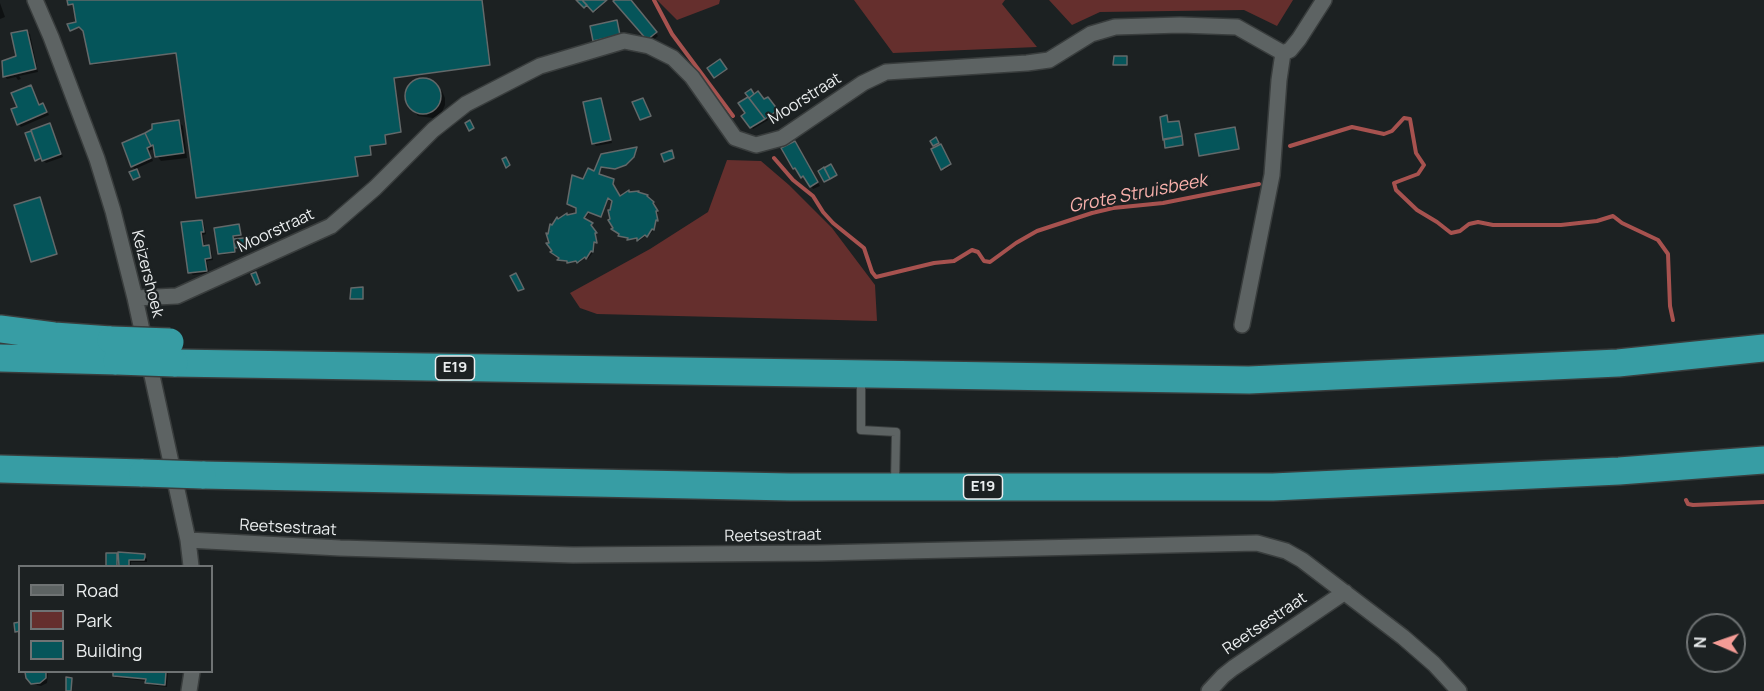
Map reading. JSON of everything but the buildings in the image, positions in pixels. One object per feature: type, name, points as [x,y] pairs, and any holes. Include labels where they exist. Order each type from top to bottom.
[{"type":"highway","points":[[0,329],[54,336],[114,350]]},
{"type":"highway","name":"E19","points":[[0,358],[114,350],[172,352],[219,364],[1249,380],[1618,363],[1764,348]]},
{"type":"highway","name":"E19","points":[[0,469],[778,486],[1273,487],[1619,471],[1764,460]]},
{"type":"street","name":"Keizershoek","points":[[35,0],[97,159],[135,298],[188,540],[191,565]]},
{"type":"street","points":[[1242,325],[1272,175],[1282,53],[1290,50],[1299,39],[1324,0]]},
{"type":"street","name":"Moorstraat","points":[[135,298],[177,297],[331,226],[375,188],[433,130],[466,104],[540,66],[624,41],[649,46],[673,58],[692,77],[735,138],[756,145],[782,138],[863,83],[886,72],[1049,60],[1091,33],[1115,27],[1180,24],[1237,27],[1282,53]]},
{"type":"street","name":"Reetsestraat","points":[[188,540],[352,549],[573,555],[794,554],[1257,543],[1286,551],[1302,560],[1403,637],[1434,664],[1459,691]]},
{"type":"street","name":"Reetsestraat","points":[[1209,691],[1222,676],[1345,592]]},
{"type":"street","points":[[189,691],[192,673]]},
{"type":"lane","points":[[861,374],[861,430],[896,432],[894,487]]},
{"type":"green space","points":[[657,0],[720,0],[719,4],[677,20]]},
{"type":"green space","points":[[854,0],[1005,0],[1002,4],[1037,47],[893,53]]},
{"type":"green space","points":[[1049,0],[1293,0],[1277,26],[1244,10],[1100,12],[1072,25]]},
{"type":"green space","points":[[727,160],[761,161],[832,228],[875,285],[877,321],[597,314],[580,308],[570,293],[650,249],[708,212]]},
{"type":"waterway","name":"Grote Struisbeek","points":[[654,0],[672,34],[733,116]]},
{"type":"waterway","name":"Grote Struisbeek","points":[[1290,146],[1352,127],[1384,134],[1392,131],[1404,118],[1410,119],[1416,153],[1424,165],[1418,174],[1394,183],[1396,190],[1417,210],[1451,233],[1478,222],[1493,225],[1561,225],[1597,221],[1613,216],[1622,223],[1658,240],[1668,254],[1670,306],[1673,320]]},
{"type":"waterway","name":"Grote Struisbeek","points":[[774,158],[793,180],[813,196],[833,223],[864,248],[876,277],[934,263],[954,261],[972,250],[978,252],[984,261],[990,262],[1037,231],[1092,213],[1113,208],[1163,203],[1259,184]]},
{"type":"waterway","name":"Grote Struisbeek","points":[[1686,500],[1688,504],[1693,505],[1764,502]]}]
